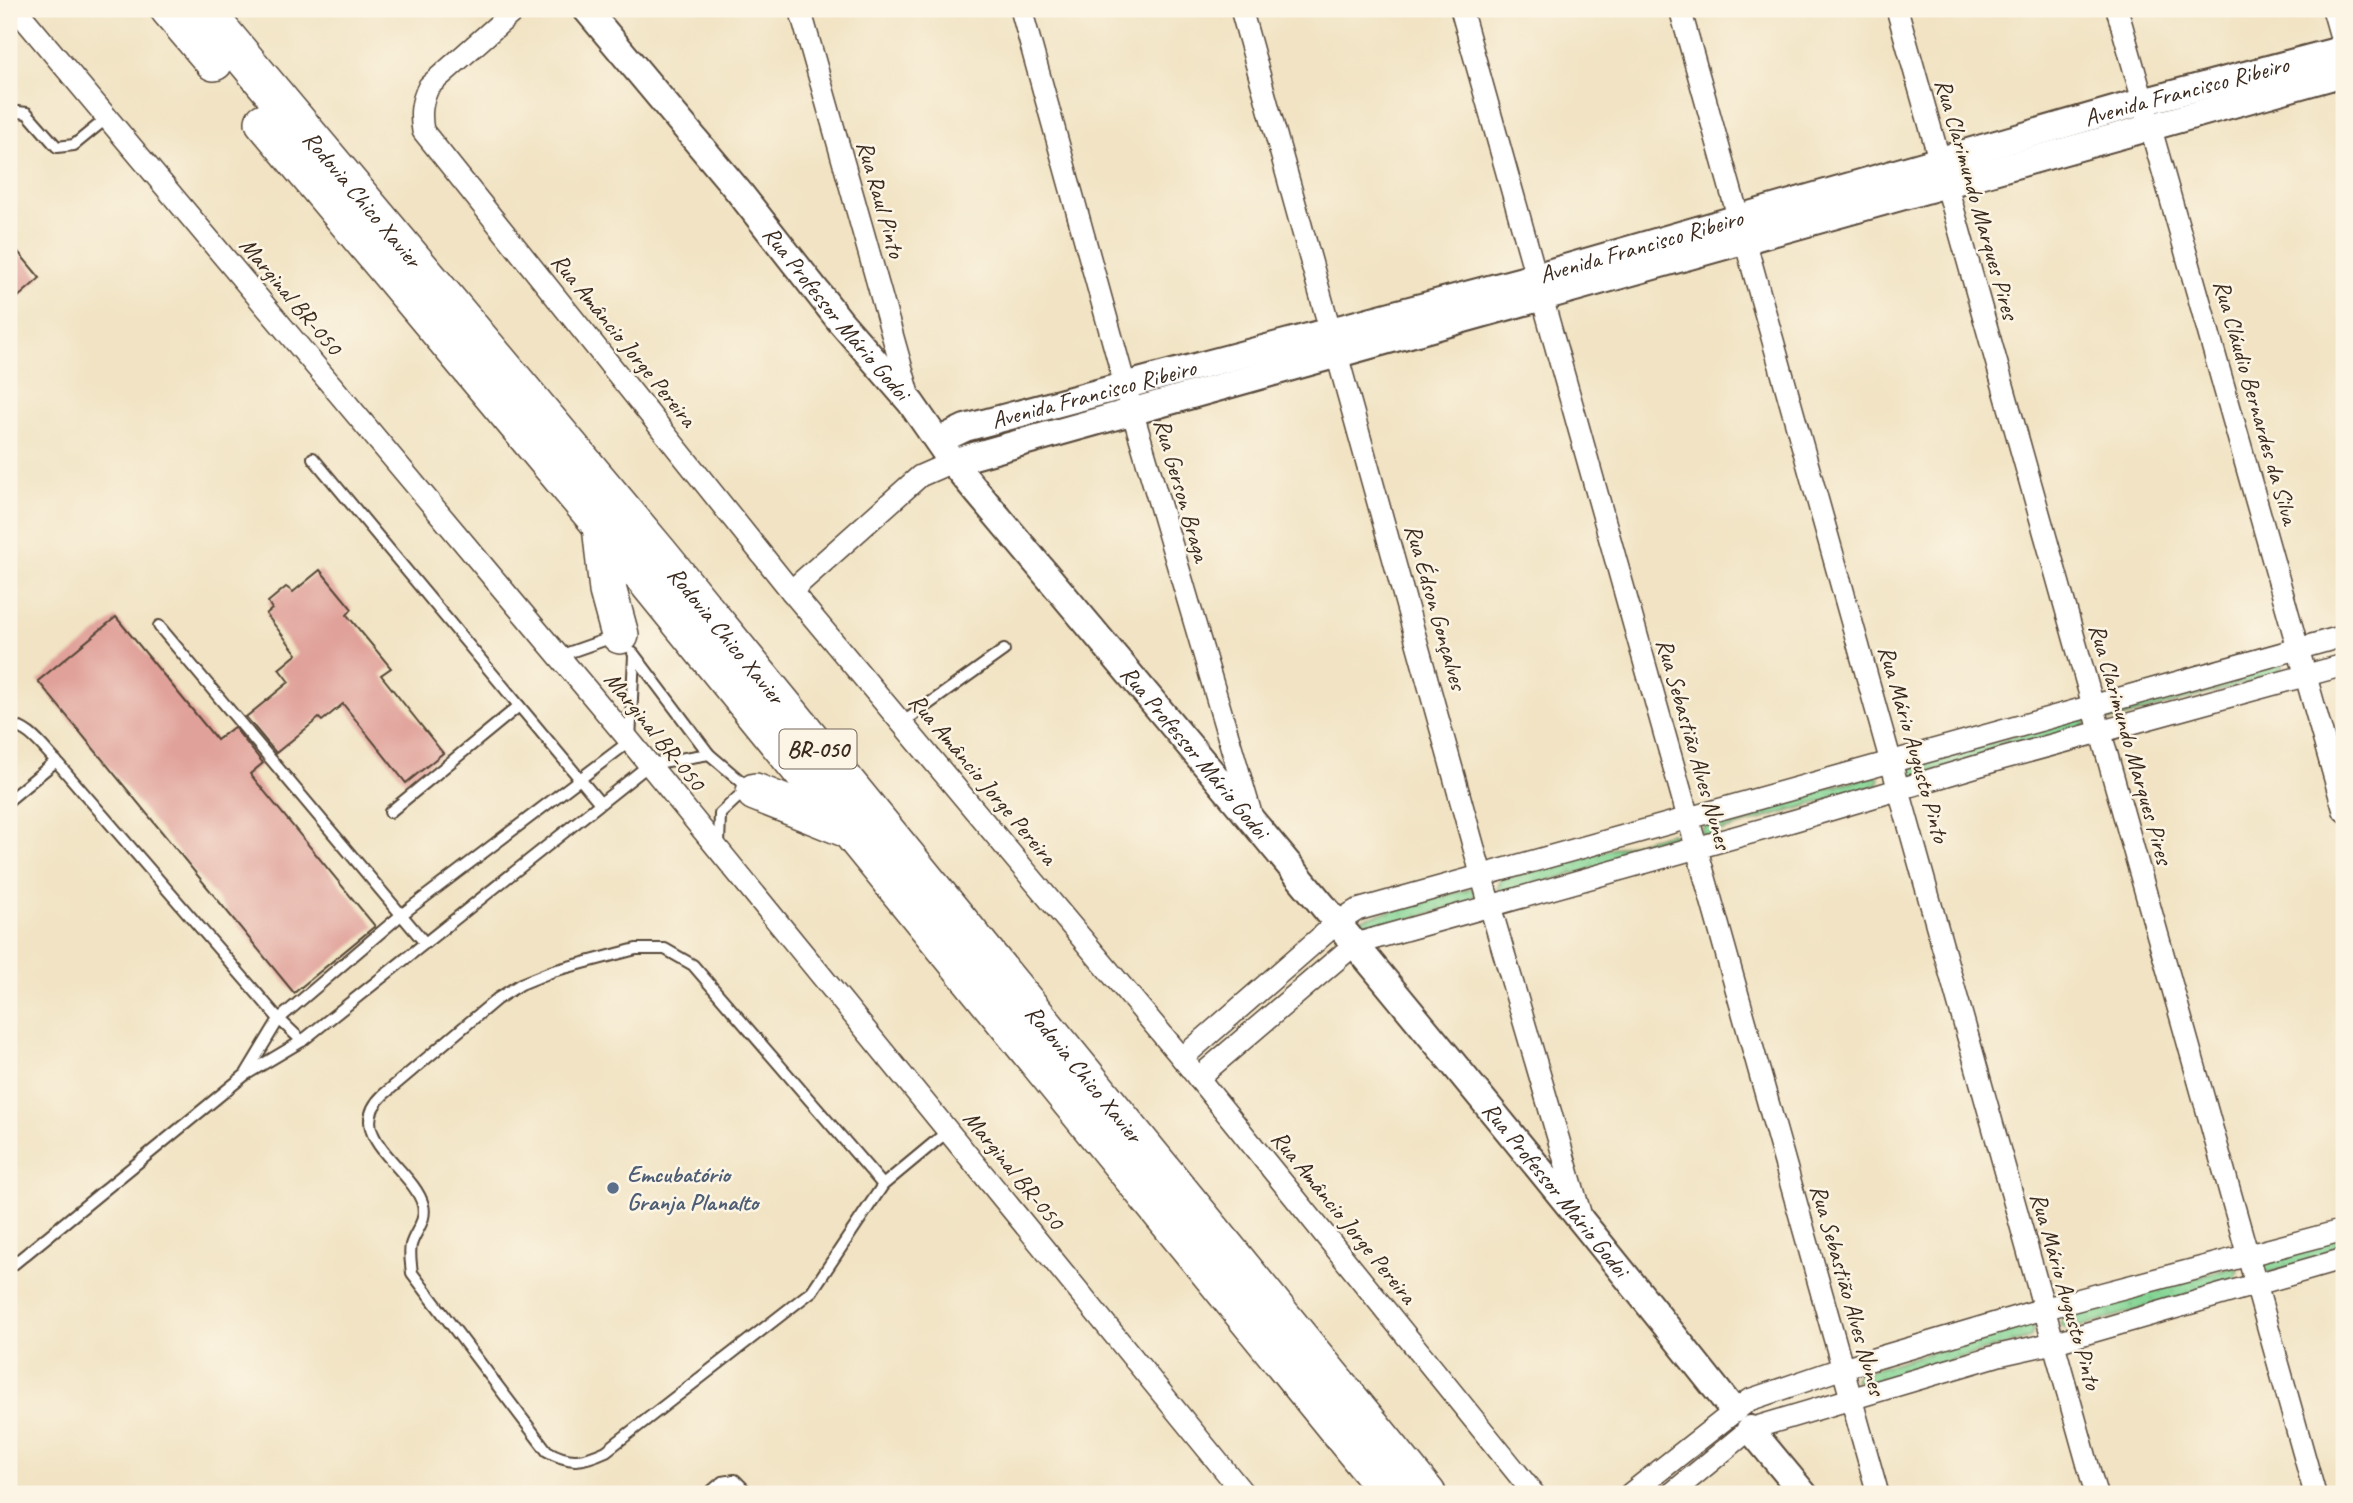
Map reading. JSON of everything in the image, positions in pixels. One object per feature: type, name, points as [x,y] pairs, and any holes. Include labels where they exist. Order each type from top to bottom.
[{"type":"highway","name":"Rodovia Chico Xavier","points":[[169,9],[601,525],[1390,1494]]},
{"type":"highway","name":"Rodovia Chico Xavier","points":[[203,9],[659,553],[1427,1494]]},
{"type":"highway","points":[[601,525],[608,591],[627,645]]},
{"type":"highway","points":[[755,792],[847,829]]},
{"type":"street","name":"Marginal BR-050","points":[[16,9],[631,741],[1244,1494]]},
{"type":"street","name":"Rua Amâncio Jorge Pereira","points":[[516,9],[429,86],[420,116],[423,131],[791,591],[1182,1058],[1534,1494]]},
{"type":"street","name":"Rua Professor Mário Godoi","points":[[586,9],[739,192],[840,321],[911,403],[945,452],[1338,922],[1804,1494]]},
{"type":"street","name":"Rua Raul Pinto","points":[[800,9],[911,403]]},
{"type":"street","name":"Rua Gerson Braga","points":[[1021,9],[1133,414],[1254,822]]},
{"type":"street","name":"Rua Édson Gonçalves","points":[[1241,9],[1490,906],[1581,1218]]},
{"type":"street","name":"Rua Sebastião Alves Nunes","points":[[1461,9],[1878,1494]]},
{"type":"street","name":"Rua Mário Augusto Pinto","points":[[1680,9],[2096,1494]]},
{"type":"street","name":"Rua Clarimundo Marques Pires","points":[[1897,9],[2315,1494]]},
{"type":"street","name":"Rua Cláudio Bernardes da Silva","points":[[2117,9],[2344,811]]},
{"type":"street","points":[[2333,9],[2344,49]]},
{"type":"street","name":"Avenida Francisco Ribeiro","points":[[945,452],[1133,414],[1338,354],[1538,287],[2146,114],[2344,49]]},
{"type":"street","name":"Avenida Francisco Ribeiro","points":[[2146,114],[2344,73]]},
{"type":"street","name":"Avenida Francisco Ribeiro","points":[[945,452],[965,428],[1331,328],[1538,287]]},
{"type":"street","points":[[791,591],[945,452]]},
{"type":"street","points":[[1182,1058],[1338,922],[1357,910],[1484,877],[2344,636]]},
{"type":"street","points":[[1198,1078],[1355,944],[2344,665]]},
{"type":"street","points":[[1671,1494],[1742,1419],[1749,1400],[1843,1368],[2043,1309],[2344,1230]]},
{"type":"street","points":[[1630,1494],[1742,1419],[1852,1399],[1998,1355],[2053,1343],[2344,1259]]},
{"type":"lane","points":[[9,111],[27,113],[57,148],[74,145],[107,118]]},
{"type":"lane","points":[[313,458],[600,803]]},
{"type":"lane","points":[[159,626],[425,943]]},
{"type":"lane","points":[[559,656],[627,645]]},
{"type":"lane","points":[[245,1074],[279,1019],[401,915],[631,741],[627,645]]},
{"type":"lane","points":[[627,645],[709,754],[755,792]]},
{"type":"lane","points":[[902,723],[1004,650]]},
{"type":"lane","points":[[390,812],[519,706]]},
{"type":"lane","points":[[9,726],[18,726],[28,733],[55,761],[279,1019],[302,1041]]},
{"type":"lane","points":[[9,1268],[245,1074],[302,1041],[650,765],[709,754]]},
{"type":"lane","points":[[9,800],[55,761]]},
{"type":"lane","points":[[719,850],[720,814],[738,797],[755,792]]},
{"type":"lane","points":[[883,1185],[693,965],[666,949],[636,949],[553,971],[521,984],[497,999],[383,1095],[374,1103],[370,1114],[375,1142],[414,1187],[423,1205],[424,1219],[410,1247],[412,1273],[547,1451],[566,1461],[585,1461],[606,1451],[794,1307],[827,1271],[883,1185],[948,1131]]},
{"type":"lane","points":[[708,1494],[722,1482],[735,1480],[749,1494]]},
{"type":"green space","points":[[2284,663],[2280,674],[2110,721],[2106,716],[2107,711]]},
{"type":"green space","points":[[2082,716],[2086,720],[2085,726],[1912,777],[1908,773],[1909,767]]},
{"type":"green space","points":[[1875,775],[1879,778],[1878,785],[1705,836],[1701,833],[1705,822]]},
{"type":"green space","points":[[1671,833],[1675,837],[1671,847],[1501,894],[1497,890],[1501,879]]},
{"type":"green space","points":[[1472,888],[1476,892],[1471,902],[1363,932],[1354,928],[1354,921]]},
{"type":"green space","points":[[2344,1236],[2344,1253],[2267,1273],[2263,1269],[2267,1258]]},
{"type":"green space","points":[[2234,1267],[2238,1272],[2233,1282],[2069,1330],[2060,1325],[2064,1314]]},
{"type":"green space","points":[[2030,1323],[2034,1328],[2030,1338],[1865,1385],[1855,1380],[1857,1374]]},
{"type":"building","points":[[9,241],[40,278],[9,305]]},
{"type":"building","points":[[320,570],[352,609],[347,615],[391,668],[381,675],[443,753],[406,783],[343,704],[322,721],[319,718],[276,753],[246,717],[289,682],[279,669],[297,654],[266,614],[272,609],[268,602],[286,587],[293,592]]},
{"type":"building","points":[[116,617],[217,740],[234,727],[263,763],[250,774],[375,926],[294,993],[38,681]]},
{"type":"place","name":"Emcubatório Granja Planalto","points":[[613,1188]]}]
